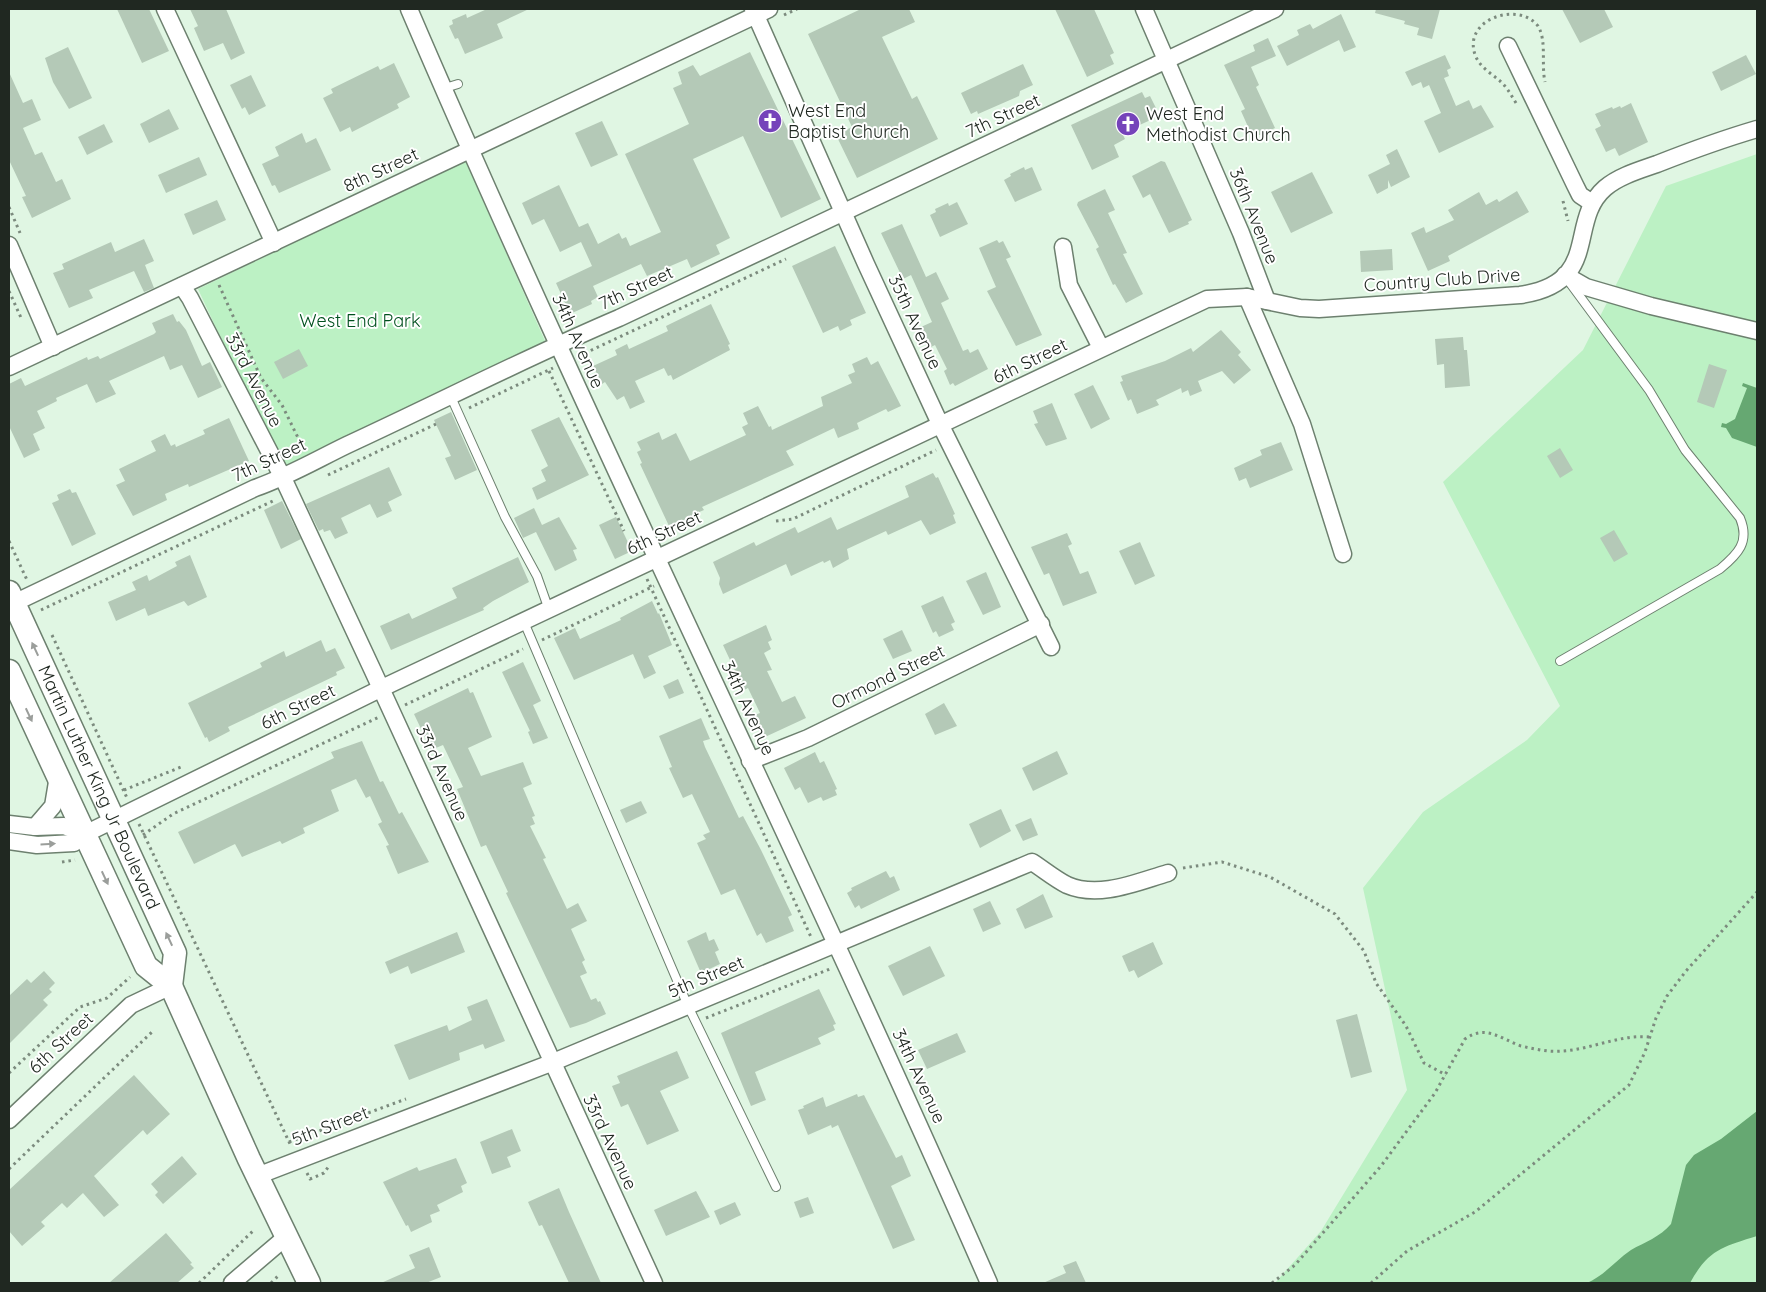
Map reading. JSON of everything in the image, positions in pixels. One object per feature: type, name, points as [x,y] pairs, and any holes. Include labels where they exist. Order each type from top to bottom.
[{"type":"main road","name":"Martin Luther King Jr Boulevard","points":[[19,596],[135,840],[176,953],[171,986]]},
{"type":"main road","name":"Martin Luther King Jr Boulevard","points":[[9,671],[146,966],[171,986],[257,1176],[309,1283]]},
{"type":"street","points":[[165,9],[274,242]]},
{"type":"street","name":"34th Avenue","points":[[409,9],[451,86],[472,149],[557,344],[836,944],[989,1283]]},
{"type":"street","name":"36th Avenue","points":[[1144,9],[1241,233],[1267,301]]},
{"type":"street","name":"7th Street","points":[[19,596],[255,488],[286,486],[328,454],[451,397],[557,344],[619,318],[1275,9]]},
{"type":"street","name":"8th Street","points":[[9,367],[472,149],[759,11]]},
{"type":"street","name":"35th Avenue","points":[[759,11],[844,212],[950,444],[1041,624],[1050,647]]},
{"type":"street","points":[[1508,46],[1575,185],[1580,194],[1592,203],[1605,188],[1617,180],[1710,144],[1757,129]]},
{"type":"street","name":"Country Club Drive","points":[[1267,301],[1300,308],[1319,308],[1520,295],[1541,290],[1565,275],[1581,249],[1592,203]]},
{"type":"street","points":[[9,245],[53,347]]},
{"type":"street","points":[[1063,247],[1069,285],[1100,348]]},
{"type":"street","points":[[1565,275],[1586,287],[1651,306],[1757,331]]},
{"type":"street","name":"33rd Avenue","points":[[182,286],[190,298],[286,486],[382,688],[551,1063],[654,1283]]},
{"type":"street","points":[[1247,297],[1302,424],[1343,554]]},
{"type":"street","name":"6th Street","points":[[85,834],[382,688],[1064,369],[1100,348],[1207,299],[1247,297],[1267,301]]},
{"type":"street","name":"Ormond Street","points":[[750,761],[808,738],[1041,624]]},
{"type":"street","points":[[35,827],[53,806],[58,776]]},
{"type":"street","points":[[9,824],[35,827],[64,826],[85,834],[74,843],[37,845],[9,841]]},
{"type":"street","name":"5th Street","points":[[257,1176],[551,1063],[1032,862],[1067,884],[1085,890],[1112,889],[1168,873]]},
{"type":"street","name":"6th Street","points":[[9,1120],[131,1005],[171,986]]},
{"type":"street","points":[[232,1283],[286,1237]]},
{"type":"lane","points":[[1560,661],[1720,569],[1736,556],[1742,544],[1745,530],[1740,518],[1685,450],[1649,390],[1565,275]]},
{"type":"lane","points":[[451,397],[505,517],[537,576],[549,610]]},
{"type":"lane","points":[[524,622],[688,1006],[776,1187]]},
{"type":"path","points":[[1519,108],[1502,82],[1476,58],[1473,43],[1484,19],[1491,14],[1506,10],[1524,13],[1532,19],[1541,33],[1545,85]]},
{"type":"path","points":[[1561,196],[1568,216],[1568,225]]},
{"type":"path","points":[[217,282],[261,378],[282,405],[305,453]]},
{"type":"path","points":[[9,291],[23,324]]},
{"type":"path","points":[[549,370],[626,536]]},
{"type":"path","points":[[324,477],[436,424]]},
{"type":"path","points":[[771,522],[794,519],[950,444]]},
{"type":"path","points":[[41,610],[286,486]]},
{"type":"path","points":[[9,541],[19,596],[41,610],[45,619]]},
{"type":"path","points":[[641,566],[827,971]]},
{"type":"path","points":[[135,840],[173,814],[534,644],[667,578]]},
{"type":"path","points":[[49,628],[124,790],[124,816],[135,840],[310,1179]]},
{"type":"path","points":[[124,790],[184,766]]},
{"type":"path","points":[[1168,873],[1190,866],[1222,862],[1270,877],[1335,914],[1364,951],[1376,982],[1406,1026],[1424,1063],[1446,1075]]},
{"type":"path","points":[[1372,1283],[1407,1251],[1475,1212],[1629,1085],[1642,1059],[1656,1018],[1667,996],[1686,971],[1757,892]]},
{"type":"path","points":[[9,1073],[80,1007],[107,998],[130,977]]},
{"type":"path","points":[[9,1169],[154,1030]]},
{"type":"path","points":[[1272,1283],[1295,1265],[1369,1180],[1427,1105],[1465,1039],[1480,1031],[1496,1034],[1522,1046],[1549,1051],[1598,1046],[1633,1036],[1649,1037]]},
{"type":"path","points":[[199,1283],[254,1230]]},
{"type":"path","points":[[271,1283],[279,1275]]},
{"type":"green space","points":[[1757,154],[1757,1283],[1275,1283],[1321,1231],[1407,1090],[1363,888],[1423,812],[1527,740],[1560,706],[1443,482],[1583,350],[1666,186]]},
{"type":"green space","name":"West End Park","points":[[465,160],[545,341],[282,470],[198,289]]},
{"type":"shaded area","points":[[1743,383],[1757,388],[1757,447],[1732,438],[1726,428],[1721,427],[1722,423],[1726,424],[1735,419],[1747,388],[1742,386]]},
{"type":"shaded area","points":[[1757,1111],[1757,1236],[1734,1243],[1717,1251],[1703,1263],[1690,1283],[1587,1283],[1599,1276],[1631,1250],[1667,1229],[1671,1224],[1686,1165],[1694,1155],[1721,1139]]},
{"type":"building","points":[[117,9],[149,9],[169,51],[142,63]]},
{"type":"building","points":[[190,9],[226,9],[245,53],[231,60],[223,43],[204,51],[194,28],[198,26]]},
{"type":"building","points":[[487,9],[529,9],[497,24],[503,38],[465,54],[458,38],[455,39],[449,26],[453,24],[452,20],[466,14],[467,18]]},
{"type":"building","points":[[861,9],[909,9],[915,22],[882,37],[912,99],[917,96],[938,139],[857,178],[836,135],[852,127],[808,34]]},
{"type":"building","points":[[1055,9],[1094,9],[1114,53],[1110,55],[1114,64],[1087,77]]},
{"type":"building","points":[[1376,9],[1440,9],[1432,39],[1417,35],[1419,28],[1404,24],[1405,21],[1375,13]]},
{"type":"building","points":[[1562,9],[1604,9],[1613,27],[1580,43]]},
{"type":"building","points":[[1341,14],[1356,47],[1344,52],[1339,40],[1287,66],[1277,46],[1299,35],[1297,30],[1310,24],[1313,29]]},
{"type":"building","points":[[1268,38],[1276,56],[1251,67],[1259,85],[1256,87],[1275,128],[1253,138],[1241,111],[1245,109],[1224,65],[1255,51],[1253,45]]},
{"type":"building","points":[[68,47],[92,98],[69,109],[53,82],[45,58]]},
{"type":"building","points":[[750,52],[821,199],[781,218],[743,136],[693,159],[730,238],[716,245],[720,254],[691,268],[687,259],[647,276],[641,264],[593,286],[598,297],[591,301],[592,304],[570,314],[556,283],[592,266],[581,242],[560,252],[544,219],[532,225],[522,203],[559,185],[579,227],[588,223],[598,244],[619,233],[622,239],[626,237],[630,246],[661,232],[625,154],[689,124],[673,88],[682,84],[678,72],[693,65],[700,76]]},
{"type":"building","points":[[1445,55],[1451,68],[1447,70],[1449,76],[1444,78],[1456,106],[1469,100],[1473,109],[1481,105],[1494,127],[1439,153],[1424,121],[1441,113],[1429,85],[1423,88],[1421,82],[1412,86],[1405,72]]},
{"type":"building","points":[[1746,55],[1756,74],[1721,91],[1712,72]]},
{"type":"building","points":[[394,63],[410,97],[397,104],[399,108],[352,132],[350,127],[340,132],[323,98],[333,93],[331,89],[378,66],[380,70]]},
{"type":"building","points":[[1023,64],[1033,85],[1020,91],[1019,96],[978,114],[977,111],[971,114],[961,93]]},
{"type":"building","points":[[9,72],[23,103],[32,99],[41,120],[23,128],[35,155],[42,152],[56,182],[62,179],[71,199],[32,218],[22,197],[26,196],[9,160]]},
{"type":"building","points":[[251,75],[266,106],[249,115],[245,107],[242,109],[230,85]]},
{"type":"building","points":[[1142,92],[1145,98],[1150,96],[1157,110],[1152,113],[1155,118],[1122,133],[1125,139],[1114,145],[1119,157],[1092,170],[1071,125]]},
{"type":"building","points":[[1631,103],[1648,142],[1619,156],[1615,148],[1606,152],[1595,129],[1601,126],[1595,114],[1612,107],[1613,109],[1620,106],[1621,108]]},
{"type":"building","points":[[169,109],[179,129],[149,143],[140,124]]},
{"type":"building","points":[[602,121],[618,155],[591,167],[575,133]]},
{"type":"building","points":[[104,124],[113,142],[87,155],[78,137]]},
{"type":"building","points":[[302,133],[306,143],[316,138],[331,170],[279,193],[275,185],[272,186],[262,164],[279,156],[275,147]]},
{"type":"building","points":[[1397,149],[1410,177],[1391,187],[1388,180],[1388,188],[1377,194],[1368,175],[1390,164],[1386,155]]},
{"type":"building","points":[[199,157],[207,175],[166,193],[158,175]]},
{"type":"building","points":[[1161,161],[1165,162],[1192,220],[1188,222],[1189,224],[1169,233],[1150,194],[1143,198],[1132,176]]},
{"type":"building","points":[[1024,167],[1025,170],[1032,167],[1042,190],[1015,202],[1004,180],[1011,176],[1010,174]]},
{"type":"building","points":[[1312,172],[1333,213],[1291,233],[1271,192]]},
{"type":"building","points":[[1105,189],[1115,210],[1108,213],[1127,253],[1123,254],[1143,294],[1126,303],[1115,284],[1113,285],[1096,249],[1099,247],[1077,205],[1078,202]]},
{"type":"building","points":[[1517,191],[1529,212],[1448,256],[1450,261],[1428,271],[1411,233],[1424,227],[1426,233],[1454,220],[1448,210],[1479,192],[1486,205],[1497,199],[1499,202]]},
{"type":"building","points":[[217,200],[226,220],[193,235],[184,214]]},
{"type":"building","points":[[957,202],[968,224],[940,237],[930,215],[936,212],[935,209],[948,203],[949,206]]},
{"type":"building","points":[[902,224],[926,277],[936,272],[949,299],[941,303],[963,351],[968,349],[970,353],[978,349],[988,369],[955,386],[953,383],[950,385],[944,371],[947,369],[935,345],[931,347],[921,327],[932,322],[911,275],[903,279],[881,233]]},
{"type":"building","points":[[144,239],[154,261],[145,265],[154,288],[144,292],[134,271],[89,290],[93,298],[69,308],[53,273],[64,269],[62,264],[111,242],[115,252]]},
{"type":"building","points":[[997,240],[999,243],[1003,241],[1011,257],[1006,259],[1042,335],[1016,346],[987,291],[996,287],[979,248]]},
{"type":"building","points":[[835,246],[866,313],[850,320],[852,325],[840,331],[838,326],[823,333],[792,266]]},
{"type":"building","points":[[1392,249],[1393,270],[1361,272],[1360,251]]},
{"type":"building","points":[[711,304],[730,344],[728,345],[730,350],[673,380],[671,375],[668,376],[664,368],[635,381],[645,402],[630,409],[624,396],[617,400],[605,382],[602,384],[593,366],[617,355],[615,350],[627,344],[629,349],[668,331],[666,326]]},
{"type":"building","points":[[173,314],[177,322],[179,321],[186,330],[202,366],[210,362],[222,387],[198,398],[182,365],[170,370],[164,356],[109,381],[116,394],[96,403],[87,384],[56,398],[57,401],[37,411],[45,428],[33,434],[40,450],[24,458],[9,426],[9,384],[21,378],[25,386],[87,357],[88,360],[98,356],[100,359],[154,334],[156,332],[152,323]]},
{"type":"building","points":[[1221,330],[1241,352],[1238,355],[1251,370],[1234,384],[1222,371],[1198,381],[1202,391],[1190,396],[1188,390],[1182,393],[1181,388],[1156,400],[1159,405],[1137,414],[1131,399],[1128,401],[1120,382],[1123,381],[1121,376],[1165,361],[1191,348],[1193,352]]},
{"type":"building","points":[[1463,337],[1464,350],[1467,350],[1470,386],[1445,388],[1444,364],[1437,365],[1435,339]]},
{"type":"building","points":[[299,349],[308,366],[283,379],[274,362]]},
{"type":"building","points":[[867,357],[871,365],[878,361],[901,406],[888,412],[886,409],[857,423],[859,429],[838,438],[834,428],[786,451],[794,465],[702,507],[704,510],[697,513],[698,515],[669,526],[640,464],[642,463],[637,452],[641,450],[637,442],[659,432],[662,440],[676,433],[690,461],[746,435],[742,427],[748,424],[743,413],[758,406],[772,430],[823,406],[821,397],[852,383],[848,375],[855,372],[852,364]]},
{"type":"building","points":[[1709,364],[1727,370],[1714,408],[1697,402]]},
{"type":"building","points":[[1093,385],[1110,419],[1091,429],[1074,394]]},
{"type":"building","points":[[1052,403],[1067,439],[1046,446],[1034,424],[1038,423],[1033,411]]},
{"type":"building","points":[[451,412],[477,470],[455,480],[445,458],[451,456],[434,420]]},
{"type":"building","points":[[559,417],[589,475],[537,500],[532,488],[546,481],[541,470],[548,466],[531,430]]},
{"type":"building","points":[[229,418],[249,461],[189,487],[188,484],[165,494],[167,500],[133,516],[116,485],[125,481],[119,469],[156,451],[151,441],[165,434],[171,446],[175,444],[176,447],[205,434],[203,430]]},
{"type":"building","points":[[1281,442],[1293,470],[1250,488],[1246,478],[1239,481],[1234,468],[1262,455],[1260,450]]},
{"type":"building","points":[[1560,448],[1573,470],[1560,478],[1547,456]]},
{"type":"building","points":[[389,467],[402,495],[388,502],[392,511],[377,518],[370,504],[341,518],[348,533],[335,539],[330,530],[324,532],[323,529],[319,531],[306,504]]},
{"type":"building","points":[[933,473],[936,478],[938,477],[955,514],[953,515],[956,523],[930,535],[921,520],[888,535],[886,531],[847,549],[849,559],[833,568],[830,560],[824,563],[823,561],[791,576],[786,564],[723,594],[719,584],[720,578],[713,562],[754,542],[756,546],[795,527],[798,533],[831,517],[837,530],[909,497],[905,486]]},
{"type":"building","points":[[70,489],[72,493],[76,492],[96,534],[72,546],[52,503],[59,500],[57,495]]},
{"type":"building","points":[[282,501],[301,539],[281,549],[264,510]]},
{"type":"building","points":[[534,508],[542,525],[559,517],[577,549],[573,550],[577,560],[555,571],[536,532],[523,538],[514,518]]},
{"type":"building","points":[[616,517],[632,551],[615,559],[599,525]]},
{"type":"building","points":[[1614,530],[1628,554],[1614,562],[1600,538]]},
{"type":"building","points":[[1067,533],[1072,544],[1068,546],[1080,574],[1088,571],[1097,593],[1063,606],[1049,573],[1044,575],[1031,547]]},
{"type":"building","points":[[1140,542],[1155,576],[1135,585],[1119,551]]},
{"type":"building","points":[[190,555],[207,597],[188,606],[184,601],[148,616],[145,608],[116,621],[108,602],[136,590],[132,582],[147,575],[149,581],[177,566],[175,562]]},
{"type":"building","points":[[518,557],[529,582],[493,601],[483,608],[484,610],[391,650],[380,626],[409,613],[412,619],[457,598],[452,588]]},
{"type":"building","points":[[986,572],[1001,607],[983,615],[966,581]]},
{"type":"building","points":[[943,596],[955,622],[951,624],[954,630],[939,637],[936,631],[933,633],[921,606]]},
{"type":"building","points":[[652,601],[672,645],[648,656],[656,673],[644,679],[633,654],[574,680],[554,638],[575,628],[580,639],[621,620],[620,618]]},
{"type":"building","points":[[766,625],[772,640],[768,642],[771,649],[764,653],[772,670],[767,671],[782,702],[795,696],[806,718],[765,737],[755,715],[760,713],[748,688],[744,690],[723,645]]},
{"type":"building","points":[[902,630],[912,651],[893,659],[883,639]]},
{"type":"building","points":[[321,640],[326,652],[335,648],[345,668],[336,672],[337,675],[228,727],[230,731],[209,742],[207,737],[205,738],[188,703],[262,667],[260,663],[284,651],[286,657]]},
{"type":"building","points":[[523,662],[541,701],[533,705],[548,738],[533,744],[528,732],[530,731],[502,672]]},
{"type":"building","points":[[678,679],[684,693],[669,699],[663,686]]},
{"type":"building","points":[[468,688],[470,693],[473,692],[492,737],[468,748],[481,776],[523,762],[532,784],[523,788],[535,816],[532,817],[535,824],[530,826],[546,858],[543,859],[567,909],[578,903],[587,921],[571,929],[585,960],[582,962],[587,973],[580,976],[591,1000],[596,998],[598,1002],[600,1001],[606,1014],[586,1023],[570,1028],[506,893],[508,892],[486,845],[481,847],[457,789],[463,787],[443,745],[431,750],[414,714]]},
{"type":"building","points":[[944,703],[957,726],[935,735],[925,714]]},
{"type":"building","points":[[701,718],[710,739],[703,741],[705,747],[739,818],[743,816],[792,915],[788,917],[794,931],[766,943],[761,933],[757,936],[735,889],[721,895],[697,843],[706,839],[703,835],[710,832],[692,794],[683,798],[669,768],[672,767],[659,736]]},
{"type":"building","points":[[362,741],[380,782],[383,781],[399,814],[402,812],[429,862],[398,874],[386,846],[389,845],[378,824],[382,822],[370,796],[366,798],[356,779],[331,790],[339,811],[303,828],[305,833],[282,844],[280,841],[242,857],[235,844],[194,864],[178,832],[334,758],[331,752]]},
{"type":"building","points":[[1057,751],[1068,774],[1033,791],[1022,768]]},
{"type":"building","points":[[815,752],[820,763],[824,761],[837,789],[835,790],[837,795],[823,801],[821,797],[808,803],[800,787],[795,790],[784,768]]},
{"type":"building","points":[[641,801],[647,813],[626,823],[620,810]]},
{"type":"building","points":[[1001,809],[1011,831],[980,848],[969,824]]},
{"type":"building","points":[[1031,818],[1038,835],[1023,841],[1015,825]]},
{"type":"building","points":[[886,871],[890,878],[894,876],[900,890],[861,909],[859,905],[855,908],[847,893],[852,890],[851,888]]},
{"type":"building","points":[[1043,894],[1053,917],[1025,929],[1016,909]]},
{"type":"building","points":[[990,901],[1001,924],[983,932],[973,909]]},
{"type":"building","points":[[457,932],[465,952],[411,974],[408,966],[390,974],[385,962]]},
{"type":"building","points":[[706,932],[709,941],[714,939],[719,950],[715,952],[720,964],[701,973],[687,941]]},
{"type":"building","points":[[1153,942],[1163,964],[1138,978],[1134,970],[1129,972],[1122,956]]},
{"type":"building","points":[[930,946],[945,976],[903,996],[888,966]]},
{"type":"building","points":[[44,971],[55,983],[49,989],[52,992],[43,1000],[48,1005],[9,1044],[9,996],[27,979],[31,983]]},
{"type":"building","points":[[819,989],[836,1024],[833,1025],[835,1030],[818,1038],[821,1044],[755,1072],[766,1100],[751,1106],[721,1033]]},
{"type":"building","points":[[487,999],[505,1041],[485,1049],[483,1044],[459,1053],[460,1060],[409,1080],[394,1045],[447,1025],[449,1031],[472,1020],[467,1007]]},
{"type":"building","points":[[1357,1014],[1372,1072],[1351,1078],[1336,1020]]},
{"type":"building","points":[[957,1033],[966,1052],[927,1069],[918,1050]]},
{"type":"building","points":[[677,1051],[689,1078],[660,1091],[679,1131],[647,1145],[628,1104],[621,1107],[612,1086],[620,1083],[617,1076]]},
{"type":"building","points":[[134,1075],[170,1114],[147,1135],[143,1130],[94,1176],[119,1205],[104,1217],[83,1193],[67,1208],[62,1203],[41,1222],[45,1226],[22,1246],[9,1231],[9,1190]]},
{"type":"building","points":[[857,1094],[858,1097],[864,1095],[896,1158],[902,1155],[911,1176],[891,1186],[915,1240],[893,1249],[838,1125],[832,1128],[831,1125],[808,1135],[798,1110],[823,1097],[826,1107]]},
{"type":"building","points":[[512,1129],[521,1151],[507,1157],[511,1167],[492,1174],[480,1142]]},
{"type":"building","points":[[182,1156],[197,1174],[163,1204],[155,1195],[158,1192],[151,1184]]},
{"type":"building","points":[[456,1158],[467,1183],[461,1186],[463,1192],[437,1205],[440,1211],[430,1215],[432,1222],[411,1232],[383,1182],[417,1167],[419,1171]]},
{"type":"building","points":[[559,1188],[601,1283],[569,1283],[542,1225],[539,1226],[528,1202]]},
{"type":"building","points":[[696,1191],[710,1217],[666,1236],[654,1210]]},
{"type":"building","points":[[808,1197],[814,1213],[800,1218],[794,1202]]},
{"type":"building","points":[[735,1202],[741,1215],[720,1225],[714,1211]]},
{"type":"building","points":[[166,1233],[192,1263],[190,1264],[194,1268],[177,1283],[109,1283]]},
{"type":"building","points":[[429,1247],[441,1277],[426,1283],[381,1283],[415,1268],[409,1255]]},
{"type":"building","points":[[1076,1261],[1086,1283],[1043,1283],[1066,1273],[1063,1266]]},
{"type":"place","name":"West End Baptist Church","points":[[770,121]]},
{"type":"place","name":"West End Methodist Church","points":[[1128,124]]}]
